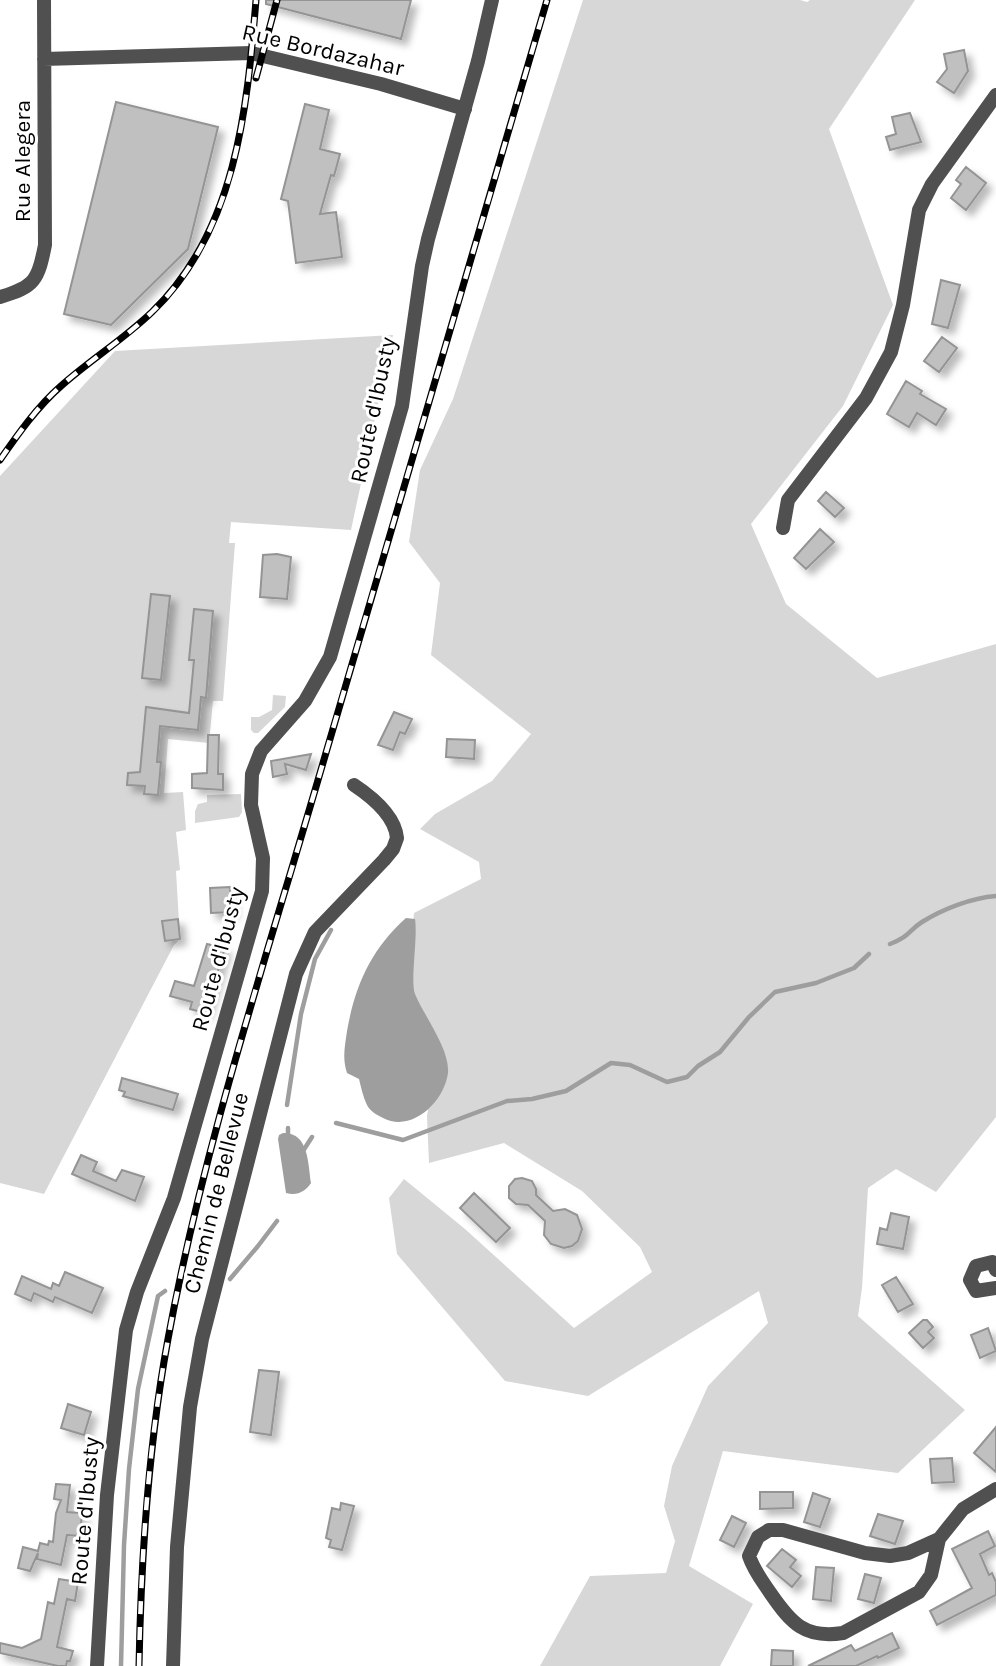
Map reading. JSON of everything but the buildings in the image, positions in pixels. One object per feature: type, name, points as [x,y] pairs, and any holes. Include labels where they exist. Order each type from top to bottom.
[{"type":"street","name":"Rue Alegera","points":[[0,297],[24,290],[40,271],[45,245],[44,0]]},
{"type":"street","name":"Route d'Ibusty","points":[[97,1666],[107,1495],[126,1330],[137,1292],[174,1198],[262,891],[263,858],[251,805],[252,774],[261,751],[304,701],[330,657],[402,406],[422,266],[492,0]]},
{"type":"street","name":"Rue Bordazahar","points":[[44,59],[251,53],[381,84],[465,109]]},
{"type":"street","points":[[783,528],[788,500],[866,398],[891,352],[903,305],[919,210],[932,184],[996,95]]},
{"type":"street","name":"Chemin de Bellevue","points":[[173,1666],[177,1547],[190,1407],[199,1353],[296,974],[315,932],[384,860],[393,849],[397,838],[397,830],[391,819],[366,793],[354,785]]},
{"type":"street","points":[[996,1270],[992,1262],[976,1266],[970,1280],[976,1291],[996,1288]]},
{"type":"street","points":[[939,1539],[908,1553],[890,1556],[865,1553],[783,1530],[768,1530],[758,1537],[750,1556],[754,1568],[785,1614],[796,1625],[818,1634],[843,1633],[919,1592],[931,1575],[939,1539],[963,1509],[996,1489]]},
{"type":"shaded area","points":[[583,0],[915,0],[829,129],[893,305],[843,406],[751,524],[786,604],[877,678],[996,644],[996,1117],[936,1192],[896,1169],[868,1188],[858,1316],[965,1410],[898,1473],[723,1451],[689,1566],[753,1604],[720,1666],[540,1666],[590,1576],[666,1573],[675,1541],[664,1506],[672,1466],[708,1386],[768,1323],[759,1291],[588,1396],[505,1381],[397,1254],[389,1198],[404,1179],[465,1229],[574,1328],[652,1272],[640,1247],[582,1191],[504,1143],[429,1163],[427,1116],[437,1056],[407,992],[414,913],[481,879],[479,862],[420,829],[435,814],[492,781],[531,734],[431,655],[440,583],[409,542],[420,470],[453,399]]},
{"type":"shaded area","points":[[393,335],[351,530],[231,522],[229,543],[235,543],[223,701],[213,701],[209,743],[168,739],[164,793],[183,792],[186,830],[176,832],[180,870],[176,871],[180,939],[174,945],[44,1194],[0,1183],[0,476],[115,351]]},
{"type":"shaded area","points":[[273,695],[286,696],[285,707],[258,733],[254,733],[251,730],[251,717],[259,717],[272,710]]},
{"type":"shaded area","points":[[241,794],[242,812],[239,817],[195,823],[198,804],[207,802],[207,795]]},
{"type":"shaded area","points":[[406,918],[415,919],[415,994],[441,1043],[448,1073],[440,1094],[425,1112],[415,1118],[394,1122],[378,1116],[368,1107],[359,1079],[347,1073],[344,1052],[350,1014],[366,969],[383,942]]},
{"type":"shaded area","points":[[283,1133],[298,1138],[306,1150],[311,1183],[297,1194],[286,1193],[278,1139]]},
{"type":"waterway","points":[[890,944],[922,922],[948,909],[996,896]]},
{"type":"waterway","points":[[287,1105],[301,1014],[315,959],[331,930]]},
{"type":"waterway","points":[[336,1123],[403,1140],[507,1101],[532,1099],[566,1091],[611,1063],[630,1065],[667,1082],[687,1077],[698,1066],[720,1052],[749,1017],[775,992],[816,983],[854,968],[869,954]]},
{"type":"waterway","points":[[288,1128],[288,1139]]},
{"type":"waterway","points":[[303,1151],[312,1137]]},
{"type":"waterway","points":[[230,1279],[277,1221]]},
{"type":"waterway","points":[[121,1666],[124,1545],[138,1389],[158,1296],[165,1291]]},
{"type":"railway","points":[[0,460],[28,421],[52,394],[152,312],[180,280],[202,245],[219,207],[232,167],[248,84],[256,0]]},
{"type":"railway","points":[[256,78],[277,0]]},
{"type":"railway","points":[[139,1666],[144,1543],[155,1420],[182,1268],[199,1198],[256,988],[547,0]]}]
